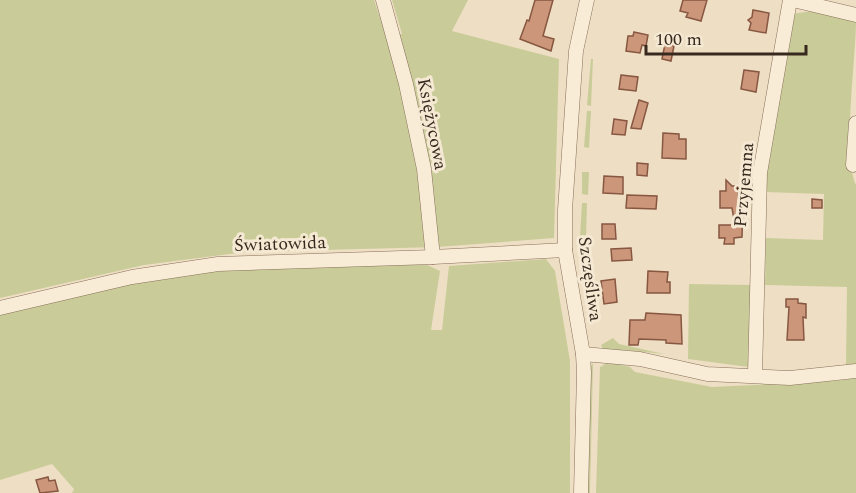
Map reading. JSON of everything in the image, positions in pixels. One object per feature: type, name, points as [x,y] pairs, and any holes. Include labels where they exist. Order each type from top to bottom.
[{"type":"street","name":"Księżycowa","points":[[383,0],[406,84],[424,169],[433,257]]},
{"type":"street","name":"Szczęśliwa","points":[[581,493],[585,386],[583,354],[565,250],[565,210],[576,51],[587,0]]},
{"type":"street","points":[[791,0],[856,15]]},
{"type":"street","name":"Przyjemna","points":[[754,375],[760,173],[791,0]]},
{"type":"street","points":[[854,165],[856,123]]},
{"type":"street","name":"Światowida","points":[[0,308],[132,277],[218,264],[565,250]]},
{"type":"street","points":[[583,354],[640,359],[707,374],[789,378],[856,371]]},
{"type":"green space","points":[[0,0],[374,0],[386,36],[402,34],[392,0],[468,0],[452,31],[559,59],[554,238],[437,247],[245,252],[144,265],[0,298]]},
{"type":"green space","points":[[812,11],[856,21],[850,153],[856,185],[856,366],[846,367],[847,287],[765,285],[766,238],[823,240],[824,194],[764,192],[765,172],[792,14]]},
{"type":"green space","points":[[591,59],[593,59],[591,106],[587,105]]},
{"type":"green space","points":[[587,111],[591,111],[589,148],[584,147]]},
{"type":"green space","points":[[582,172],[589,172],[588,195],[582,194]]},
{"type":"green space","points":[[582,203],[587,203],[586,238],[580,237]]},
{"type":"green space","points":[[546,259],[555,271],[570,361],[570,493],[72,493],[74,489],[52,464],[0,480],[0,315],[131,284],[184,275],[292,267],[427,265],[440,271],[431,330],[442,330],[449,266]]},
{"type":"green space","points":[[689,284],[752,285],[749,367],[688,359]]},
{"type":"green space","points":[[613,338],[619,344],[664,354],[625,350],[604,351],[601,345]]},
{"type":"green space","points":[[609,362],[630,367],[635,372],[712,387],[856,378],[856,493],[596,493],[600,367]]},
{"type":"green space","points":[[593,363],[590,493],[586,493],[588,370]]},
{"type":"building","points":[[535,0],[553,0],[543,36],[554,39],[551,51],[520,39],[527,20],[529,21]]},
{"type":"building","points":[[683,0],[707,0],[701,21],[686,17],[688,13],[680,11]]},
{"type":"building","points":[[753,10],[769,13],[766,33],[749,30],[751,23],[748,20],[752,17]]},
{"type":"building","points":[[634,32],[648,35],[646,46],[642,45],[640,53],[626,51],[628,36],[633,36]]},
{"type":"building","points":[[665,44],[674,46],[671,61],[662,59]]},
{"type":"building","points":[[744,70],[759,72],[756,92],[741,89]]},
{"type":"building","points":[[621,75],[638,77],[636,91],[619,89]]},
{"type":"building","points":[[639,100],[648,103],[641,129],[631,128]]},
{"type":"building","points":[[614,119],[627,121],[625,135],[612,134]]},
{"type":"building","points":[[663,133],[679,134],[679,139],[686,139],[686,159],[662,158]]},
{"type":"building","points":[[637,163],[648,164],[647,176],[637,175]]},
{"type":"building","points":[[604,176],[623,177],[623,194],[603,193]]},
{"type":"building","points":[[726,180],[732,186],[738,186],[738,199],[743,199],[742,237],[734,238],[734,244],[724,244],[725,238],[719,238],[719,225],[735,225],[732,208],[720,208],[720,191],[726,191]]},
{"type":"building","points":[[627,195],[657,196],[656,209],[626,208]]},
{"type":"building","points":[[812,199],[822,200],[822,208],[812,208]]},
{"type":"building","points":[[602,224],[615,224],[616,239],[602,239]]},
{"type":"building","points":[[631,248],[632,260],[612,261],[611,249]]},
{"type":"building","points":[[648,271],[668,272],[667,282],[670,282],[670,293],[647,293]]},
{"type":"building","points":[[615,279],[617,302],[604,304],[601,281]]},
{"type":"building","points":[[786,299],[798,299],[798,303],[806,304],[806,318],[803,317],[804,340],[787,340],[789,307],[786,307]]},
{"type":"building","points":[[646,313],[681,315],[682,344],[666,343],[666,340],[639,339],[638,345],[629,345],[630,320],[645,320]]},
{"type":"building","points":[[48,477],[49,481],[55,480],[58,491],[40,493],[36,480]]}]
